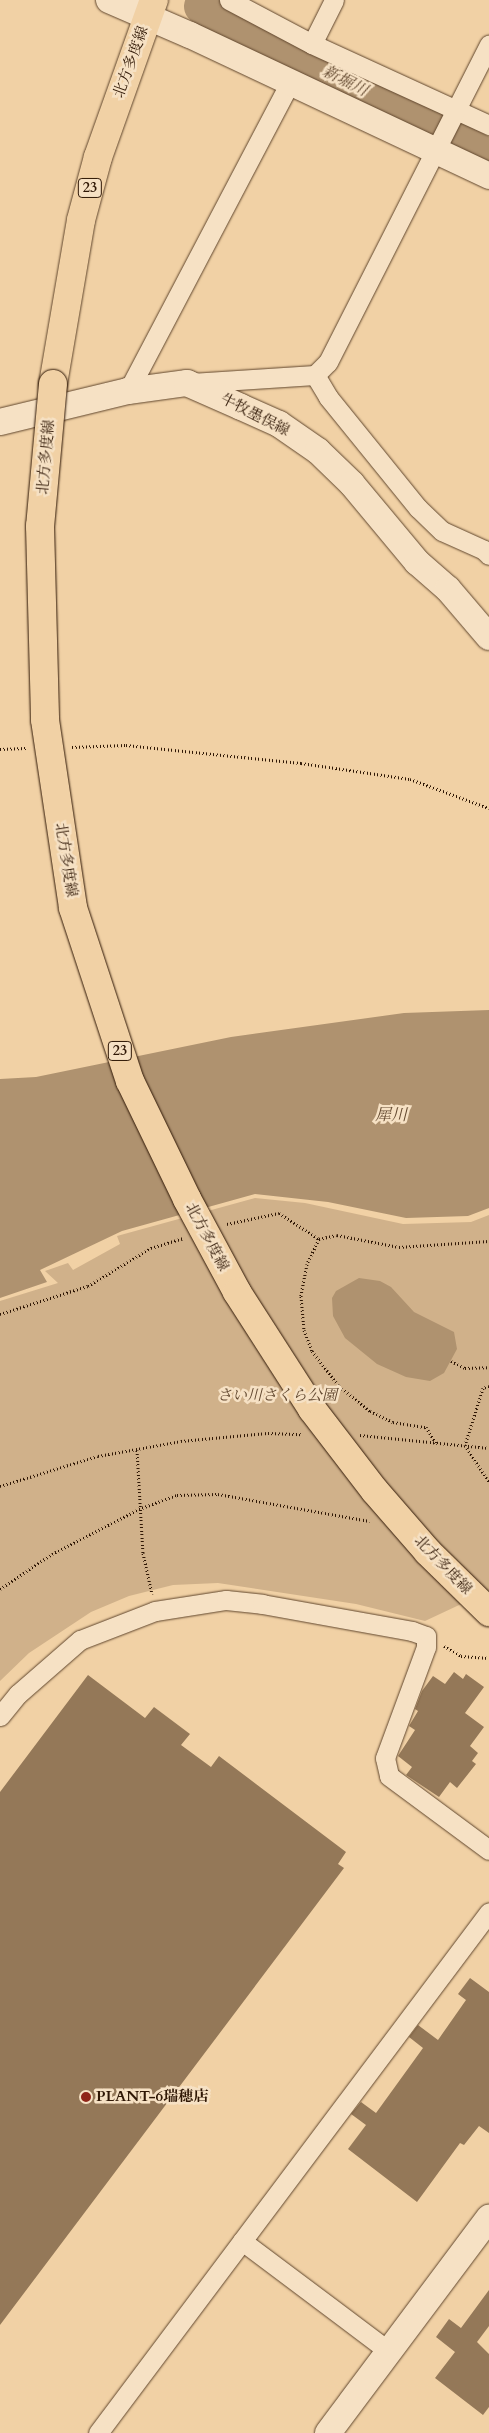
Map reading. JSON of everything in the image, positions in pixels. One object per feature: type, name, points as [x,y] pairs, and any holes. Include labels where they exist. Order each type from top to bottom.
[{"type":"main road","name":"北方多度線","points":[[151,8],[98,157],[81,220],[52,384],[40,526],[45,720],[74,908],[130,1081],[187,1199],[237,1292],[312,1409],[375,1491],[428,1552],[489,1612]]},
{"type":"street","points":[[109,0],[151,8],[289,84],[437,144],[489,176]]},
{"type":"street","points":[[229,0],[312,44],[454,113],[489,124]]},
{"type":"street","points":[[312,44],[334,0]]},
{"type":"street","points":[[0,422],[128,391],[187,383],[315,375],[328,362],[437,144],[489,45]]},
{"type":"street","points":[[128,391],[289,84]]},
{"type":"street","points":[[315,375],[328,396],[418,508],[442,531],[484,550],[489,556]]},
{"type":"street","name":"牛牧墨俣線","points":[[187,383],[279,424],[318,451],[352,484],[417,562],[448,589],[489,637]]},
{"type":"street","points":[[0,1716],[18,1694],[80,1640],[155,1611],[226,1600],[412,1631],[426,1636],[426,1647],[385,1758],[389,1776],[489,1850]]},
{"type":"street","points":[[98,2433],[489,1912]]},
{"type":"street","points":[[328,2433],[489,2218]]},
{"type":"street","points":[[242,2241],[390,2352]]},
{"type":"path","points":[[68,747],[126,745],[301,763],[410,779],[489,808]]},
{"type":"path","points":[[0,749],[29,748]]},
{"type":"path","points":[[319,1239],[308,1264],[301,1296],[304,1330],[312,1351],[339,1386],[370,1411],[393,1422],[426,1427],[436,1443]]},
{"type":"path","points":[[451,1361],[465,1368],[489,1366]]},
{"type":"path","points":[[465,1446],[484,1388],[489,1386]]},
{"type":"path","points":[[0,1486],[98,1456],[181,1441],[268,1433],[305,1434]]},
{"type":"path","points":[[351,1435],[489,1448]]},
{"type":"path","points":[[465,1446],[489,1482]]},
{"type":"path","points":[[137,1450],[143,1553],[155,1611]]},
{"type":"path","points":[[0,1589],[52,1554],[140,1509],[177,1495],[218,1494],[372,1521]]},
{"type":"path","points":[[426,1636],[461,1656],[489,1658]]},
{"type":"green space","name":"さい川さくら公園","points":[[255,1198],[305,1203],[403,1224],[471,1222],[489,1215],[489,1591],[425,1621],[356,1604],[218,1583],[173,1585],[129,1596],[91,1612],[29,1653],[0,1681],[0,1301],[58,1283],[45,1271],[68,1263],[73,1270],[120,1244],[117,1236]]},
{"type":"water","name":"犀川","points":[[489,1010],[489,1208],[468,1216],[406,1218],[328,1202],[255,1194],[122,1231],[40,1270],[47,1282],[0,1298],[0,1079],[36,1077],[231,1037],[404,1013]]},
{"type":"water","points":[[359,1278],[380,1281],[391,1287],[414,1312],[454,1332],[457,1349],[444,1373],[430,1381],[406,1377],[377,1364],[345,1338],[333,1316],[332,1298],[336,1291]]},
{"type":"building","points":[[454,1672],[463,1679],[466,1674],[484,1687],[465,1713],[484,1727],[470,1746],[478,1753],[472,1761],[476,1764],[457,1788],[450,1782],[439,1797],[406,1775],[412,1767],[398,1756],[415,1730],[409,1726],[418,1711],[415,1709],[422,1691],[433,1676],[445,1684]]},
{"type":"building","name":"PLANT-6瑞穂店","points":[[88,1675],[145,1718],[154,1707],[190,1734],[181,1745],[211,1767],[219,1756],[346,1852],[338,1864],[344,1868],[0,2325],[0,1792]]},
{"type":"building","points":[[470,1978],[489,1992],[489,2133],[479,2126],[464,2145],[460,2143],[417,2202],[348,2149],[366,2125],[351,2114],[361,2102],[376,2113],[423,2048],[409,2037],[418,2025],[438,2040],[466,2000],[458,1994]]},
{"type":"building","points":[[489,2290],[489,2326],[477,2342],[489,2354],[489,2407],[483,2415],[435,2378],[455,2352],[436,2337],[449,2319],[461,2328]]},
{"type":"waterway","name":"新堀川","points":[[201,6],[489,156]]},
{"type":"place","name":"PLANT-6瑞穂店","points":[[86,2097]]}]
